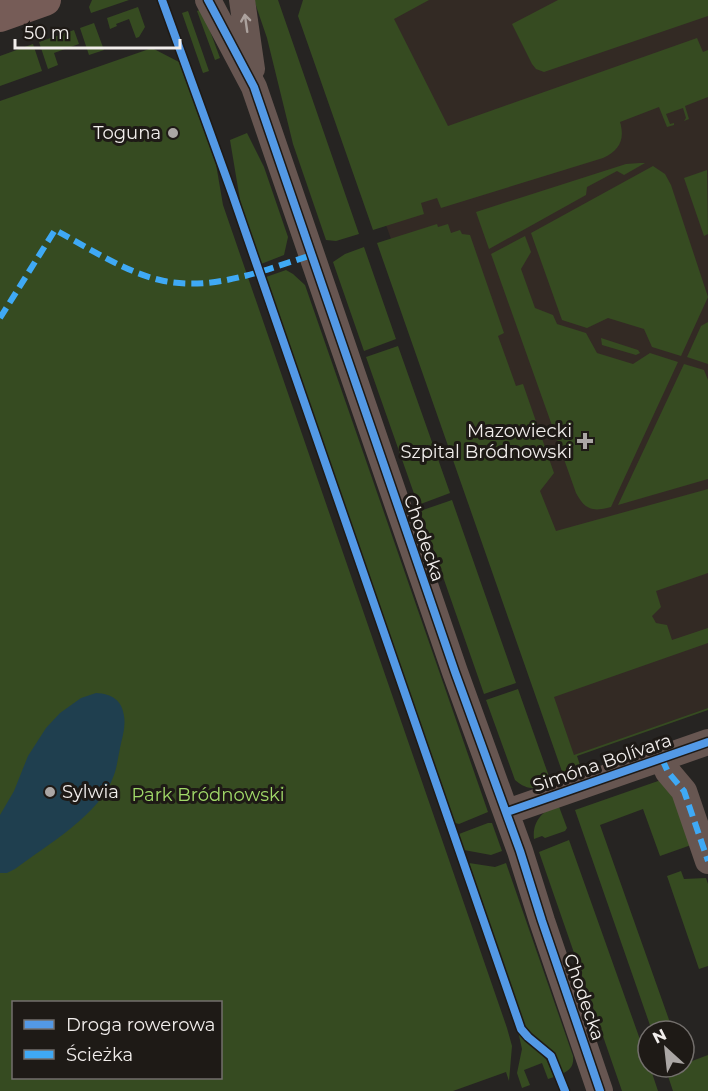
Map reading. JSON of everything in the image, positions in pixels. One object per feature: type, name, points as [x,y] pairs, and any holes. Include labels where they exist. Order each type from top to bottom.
[{"type":"main road","points":[[0,16],[45,0]]},
{"type":"street","name":"Chodecka","points":[[208,0],[254,87],[454,672],[507,812],[600,1091]]},
{"type":"street","name":"Chodecka","points":[[242,0],[254,87]]},
{"type":"street","name":"Simóna Bolívara","points":[[507,812],[708,742]]},
{"type":"street","points":[[662,759],[668,772],[684,791],[708,861]]},
{"type":"shaded area","name":"Mazowiecki Szpital Bródnowski","points":[[367,0],[708,0],[708,708],[574,756],[386,225]]},
{"type":"green space","points":[[92,0],[129,0],[91,13],[89,7]]},
{"type":"green space","points":[[254,0],[278,0],[359,234],[336,241],[326,240],[293,144],[267,38]]},
{"type":"green space","points":[[303,0],[429,0],[394,19],[448,126],[697,38],[703,52],[708,50],[708,97],[685,106],[689,119],[684,121],[686,118],[683,108],[666,114],[670,124],[674,123],[667,127],[659,107],[620,122],[622,134],[620,143],[614,151],[603,158],[441,208],[437,198],[421,203],[424,214],[373,230],[298,16]]},
{"type":"green space","points":[[558,0],[708,0],[708,16],[544,72],[536,69],[532,64],[512,24]]},
{"type":"green space","points":[[138,7],[145,27],[139,37],[136,38],[129,19],[110,29],[107,18]]},
{"type":"green space","points":[[202,9],[220,58],[215,60],[197,11]]},
{"type":"green space","points":[[188,11],[209,71],[203,73],[182,13]]},
{"type":"green space","points":[[94,23],[104,50],[89,55],[80,28]]},
{"type":"green space","points":[[74,30],[79,44],[54,53],[58,65],[48,69],[39,42]]},
{"type":"green space","points":[[33,44],[42,71],[0,86],[0,56]]},
{"type":"green space","name":"Park Bródnowski","points":[[152,48],[179,62],[216,164],[223,205],[507,1028],[512,1046],[509,1081],[506,1072],[453,1091],[0,1091],[0,101]]},
{"type":"green space","points":[[247,133],[264,167],[288,237],[284,255],[261,264],[241,206],[230,140]]},
{"type":"green space","points":[[645,163],[624,175],[617,171],[587,187],[586,195],[489,249],[476,212],[626,164]]},
{"type":"green space","points":[[653,166],[665,174],[671,185],[708,297],[681,356],[652,347],[644,329],[608,318],[587,328],[562,320],[531,233]]},
{"type":"green space","points":[[707,170],[708,234],[704,236],[684,178]]},
{"type":"green space","points":[[437,224],[438,227],[448,224],[451,233],[460,230],[462,234],[470,235],[504,333],[498,336],[516,386],[523,384],[554,473],[540,491],[556,531],[708,489],[708,573],[656,591],[661,607],[652,616],[656,623],[667,625],[672,640],[708,628],[708,643],[554,697],[574,755],[708,708],[708,710],[577,756],[583,774],[565,780],[377,243]]},
{"type":"green space","points":[[525,236],[531,252],[521,269],[535,308],[553,315],[557,324],[586,333],[597,353],[633,364],[650,353],[678,362],[611,507],[590,508],[576,493],[491,254]]},
{"type":"green space","points":[[364,247],[396,339],[364,351],[333,262],[345,254]]},
{"type":"green space","points":[[286,270],[305,285],[488,812],[459,824],[455,823],[266,277]]},
{"type":"green space","points":[[708,322],[708,364],[687,357],[701,326]]},
{"type":"green space","points":[[601,338],[638,350],[640,353],[636,355],[602,345]]},
{"type":"green space","points":[[398,346],[450,493],[418,505],[366,357]]},
{"type":"green space","points":[[684,364],[704,370],[708,380],[708,479],[618,505]]},
{"type":"green space","points":[[452,500],[516,683],[484,694],[420,511]]},
{"type":"green space","points":[[518,689],[552,785],[532,788],[515,780],[486,700]]},
{"type":"green space","points":[[661,780],[671,786],[694,844],[660,856],[643,809],[600,825],[669,1019],[648,1019],[575,810]]},
{"type":"green space","points":[[558,804],[567,828],[565,831],[534,839],[535,827],[540,817]]},
{"type":"green space","points":[[492,823],[502,851],[491,855],[464,850],[459,834]]},
{"type":"green space","points":[[569,840],[636,1028],[636,1079],[654,1079],[658,1091],[622,1091],[539,852]]},
{"type":"green space","points":[[469,863],[495,867],[506,863],[573,1056],[571,1067],[562,1074],[553,1054],[524,1024]]},
{"type":"green space","points":[[681,871],[684,879],[706,878],[708,884],[708,966],[699,969],[667,876]]},
{"type":"green space","points":[[518,1031],[546,1059],[554,1077],[548,1079],[542,1063],[524,1070],[530,1085],[522,1088],[517,1073],[522,1049]]},
{"type":"green space","points":[[708,1055],[708,1091],[673,1091],[669,1079],[696,1079],[696,1060]]},
{"type":"water","points":[[96,693],[115,699],[123,710],[124,732],[116,769],[107,790],[85,816],[57,839],[15,869],[7,873],[0,873],[0,815],[14,791],[28,756],[46,728],[60,713],[81,698]]},
{"type":"marked path","points":[[0,318],[55,230],[136,272],[164,281],[183,283],[221,281],[312,255]]},
{"type":"marked path","points":[[662,759],[668,772],[684,791],[708,861]]},
{"type":"cycle path","points":[[162,0],[233,196],[521,1029],[551,1056],[565,1091]]},
{"type":"cycle path","points":[[208,0],[254,87],[455,672],[520,851],[600,1091]]},
{"type":"cycle path","points":[[507,812],[708,742]]},
{"type":"place","name":"Toguna","points":[[173,133]]},
{"type":"place","name":"Mazowiecki Szpital Bródnowski","points":[[585,441]]},
{"type":"place","name":"Sylwia","points":[[50,792]]}]
